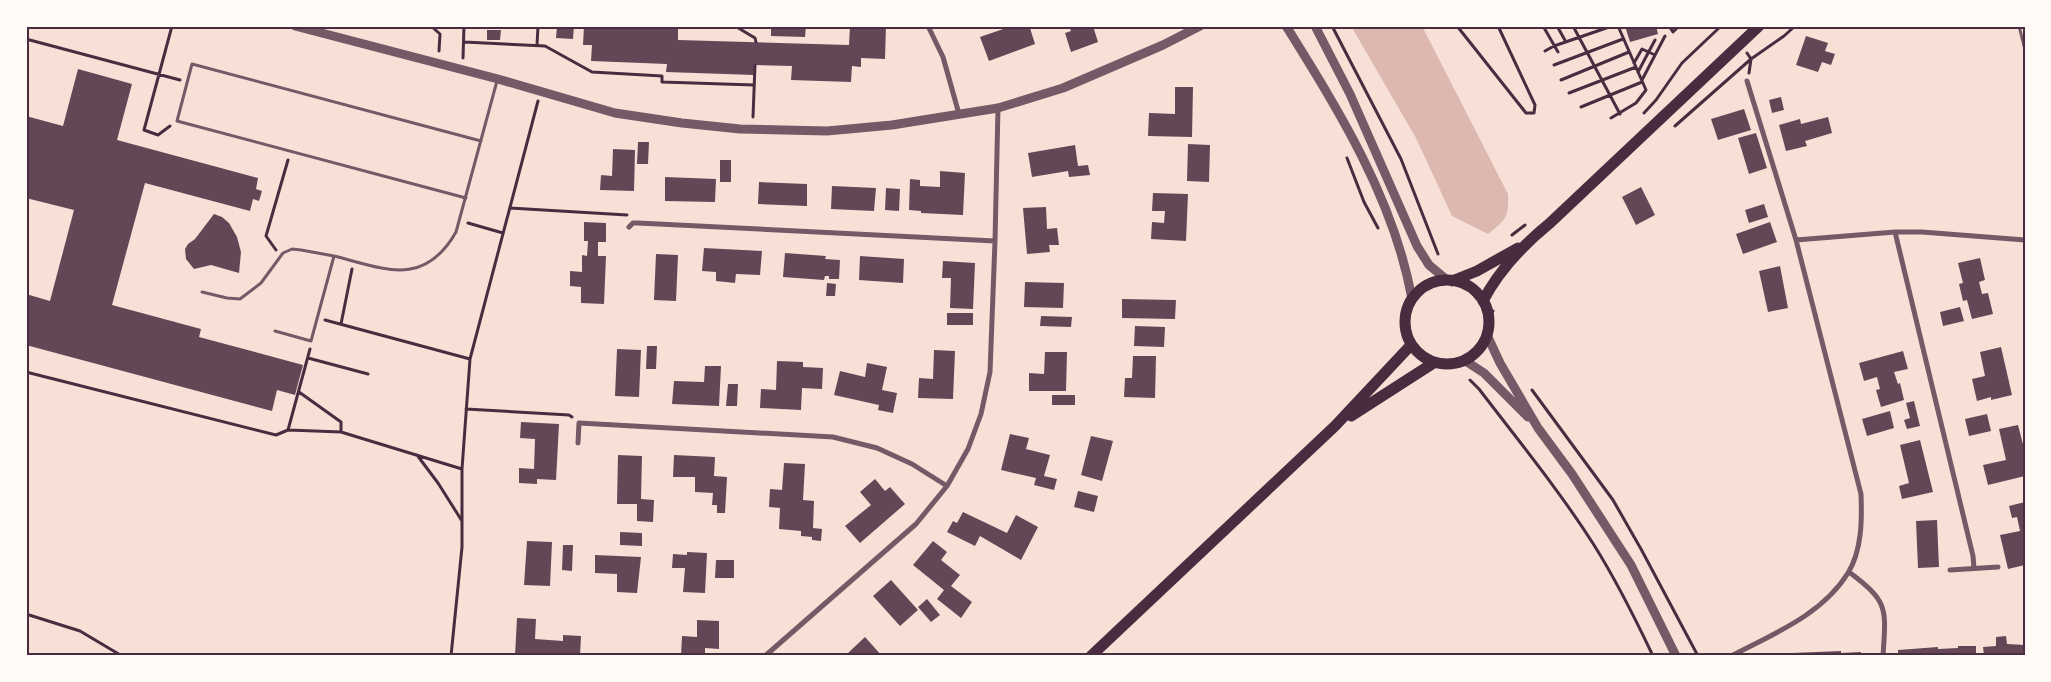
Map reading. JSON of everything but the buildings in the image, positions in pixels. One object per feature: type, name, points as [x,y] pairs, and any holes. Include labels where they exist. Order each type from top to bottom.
[{"type":"main road","points":[[1450,281],[1467,286],[1478,295],[1483,302],[1488,319],[1486,334],[1478,350],[1464,360],[1450,364],[1426,359],[1411,345],[1406,335],[1405,324],[1406,312],[1412,299],[1427,285],[1450,281],[1477,271],[1524,244],[1550,223],[1759,26]]},
{"type":"main road","points":[[1483,302],[1493,282],[1524,244]]},
{"type":"main road","points":[[1091,656],[1335,426],[1411,345]]},
{"type":"main road","points":[[1335,426],[1435,362]]},
{"type":"street","points":[[295,26],[498,79],[615,113],[682,123],[752,130],[827,131],[892,125],[998,108],[1063,88],[1163,45],[1200,26]]},
{"type":"street","points":[[928,26],[943,57],[959,114]]},
{"type":"street","points":[[1286,26],[1349,130],[1372,178],[1397,237],[1412,299]]},
{"type":"street","points":[[1315,26],[1350,94],[1417,246],[1429,265],[1450,281]]},
{"type":"street","points":[[1731,656],[1799,620],[1823,603],[1849,572],[1857,550],[1862,521],[1861,494],[1796,240],[1747,81]]},
{"type":"street","points":[[765,656],[916,524],[946,486],[968,449],[981,414],[990,372],[998,108]]},
{"type":"street","points":[[631,225],[995,241]]},
{"type":"street","points":[[1796,240],[1895,232],[1922,232],[2025,240]]},
{"type":"street","points":[[1895,232],[1973,556],[1974,568]]},
{"type":"street","points":[[1486,334],[1500,363],[1538,428],[1572,474],[1631,565],[1676,656]]},
{"type":"street","points":[[1464,360],[1484,372],[1538,428]]},
{"type":"street","points":[[578,443],[579,423],[833,437],[877,448],[912,464],[946,486]]},
{"type":"street","points":[[1950,570],[1998,567]]},
{"type":"street","points":[[1849,572],[1871,589],[1882,604],[1885,620],[1883,656]]},
{"type":"lane","points":[[2019,26],[2025,50]]},
{"type":"lane","points":[[466,198],[177,121],[187,82],[192,64],[481,142]]},
{"type":"lane","points":[[202,292],[240,300],[261,283],[281,256],[292,249],[334,256],[395,271],[418,268],[431,262],[447,249],[456,232],[498,79]]},
{"type":"lane","points":[[275,331],[311,341],[334,256]]},
{"type":"path","points":[[172,26],[144,130],[158,135],[177,121]]},
{"type":"path","points":[[431,26],[440,34],[439,64]]},
{"type":"path","points":[[463,70],[464,26]]},
{"type":"path","points":[[537,45],[538,26]]},
{"type":"path","points":[[735,26],[755,38],[756,42]]},
{"type":"path","points":[[1332,26],[1401,159],[1450,281]]},
{"type":"path","points":[[1457,26],[1526,113],[1534,113],[1535,105],[1498,26]]},
{"type":"path","points":[[1543,26],[1558,52]]},
{"type":"path","points":[[1557,26],[1566,42]]},
{"type":"path","points":[[1573,26],[1620,114]]},
{"type":"path","points":[[1546,51],[1554,46],[1612,26]]},
{"type":"path","points":[[1611,118],[1636,103],[1646,90],[1618,26]]},
{"type":"path","points":[[1669,26],[1673,32],[1679,26]]},
{"type":"path","points":[[1638,119],[1656,100],[1682,63],[1722,26]]},
{"type":"path","points":[[1674,128],[1752,59],[1795,26]]},
{"type":"path","points":[[1581,107],[1642,81],[1665,36]]},
{"type":"path","points":[[1554,64],[1623,38]]},
{"type":"path","points":[[26,39],[187,82]]},
{"type":"path","points":[[1638,72],[1656,40]]},
{"type":"path","points":[[464,42],[545,46],[592,72],[662,76],[662,82],[754,85]]},
{"type":"path","points":[[1652,46],[1658,50]]},
{"type":"path","points":[[1569,94],[1635,65],[1642,49],[1655,55]]},
{"type":"path","points":[[1561,80],[1629,52]]},
{"type":"path","points":[[1646,58],[1652,61]]},
{"type":"path","points":[[1642,64],[1649,68]]},
{"type":"path","points":[[752,130],[755,65]]},
{"type":"path","points":[[451,656],[462,547],[462,469],[470,359],[541,91]]},
{"type":"path","points":[[1345,149],[1350,168],[1380,232]]},
{"type":"path","points":[[281,256],[266,236],[290,151]]},
{"type":"path","points":[[510,208],[629,215],[631,225]]},
{"type":"path","points":[[460,221],[503,233]]},
{"type":"path","points":[[1505,240],[1527,223]]},
{"type":"path","points":[[341,324],[354,261]]},
{"type":"path","points":[[1488,319],[1497,304]]},
{"type":"path","points":[[317,318],[470,359]]},
{"type":"path","points":[[288,430],[311,341]]},
{"type":"path","points":[[308,358],[368,374]]},
{"type":"path","points":[[26,372],[276,435],[288,430],[342,432],[462,469]]},
{"type":"path","points":[[1469,379],[1479,389],[1555,487],[1594,545],[1628,604],[1653,656]]},
{"type":"path","points":[[299,392],[341,422],[342,432]]},
{"type":"path","points":[[466,409],[569,415],[579,423]]},
{"type":"path","points":[[417,455],[438,483],[462,521]]},
{"type":"path","points":[[26,614],[80,631],[122,656]]},
{"type":"shaded area","points":[[1351,26],[1422,26],[1508,194],[1508,208],[1503,221],[1488,234],[1452,216],[1416,138]]}]
